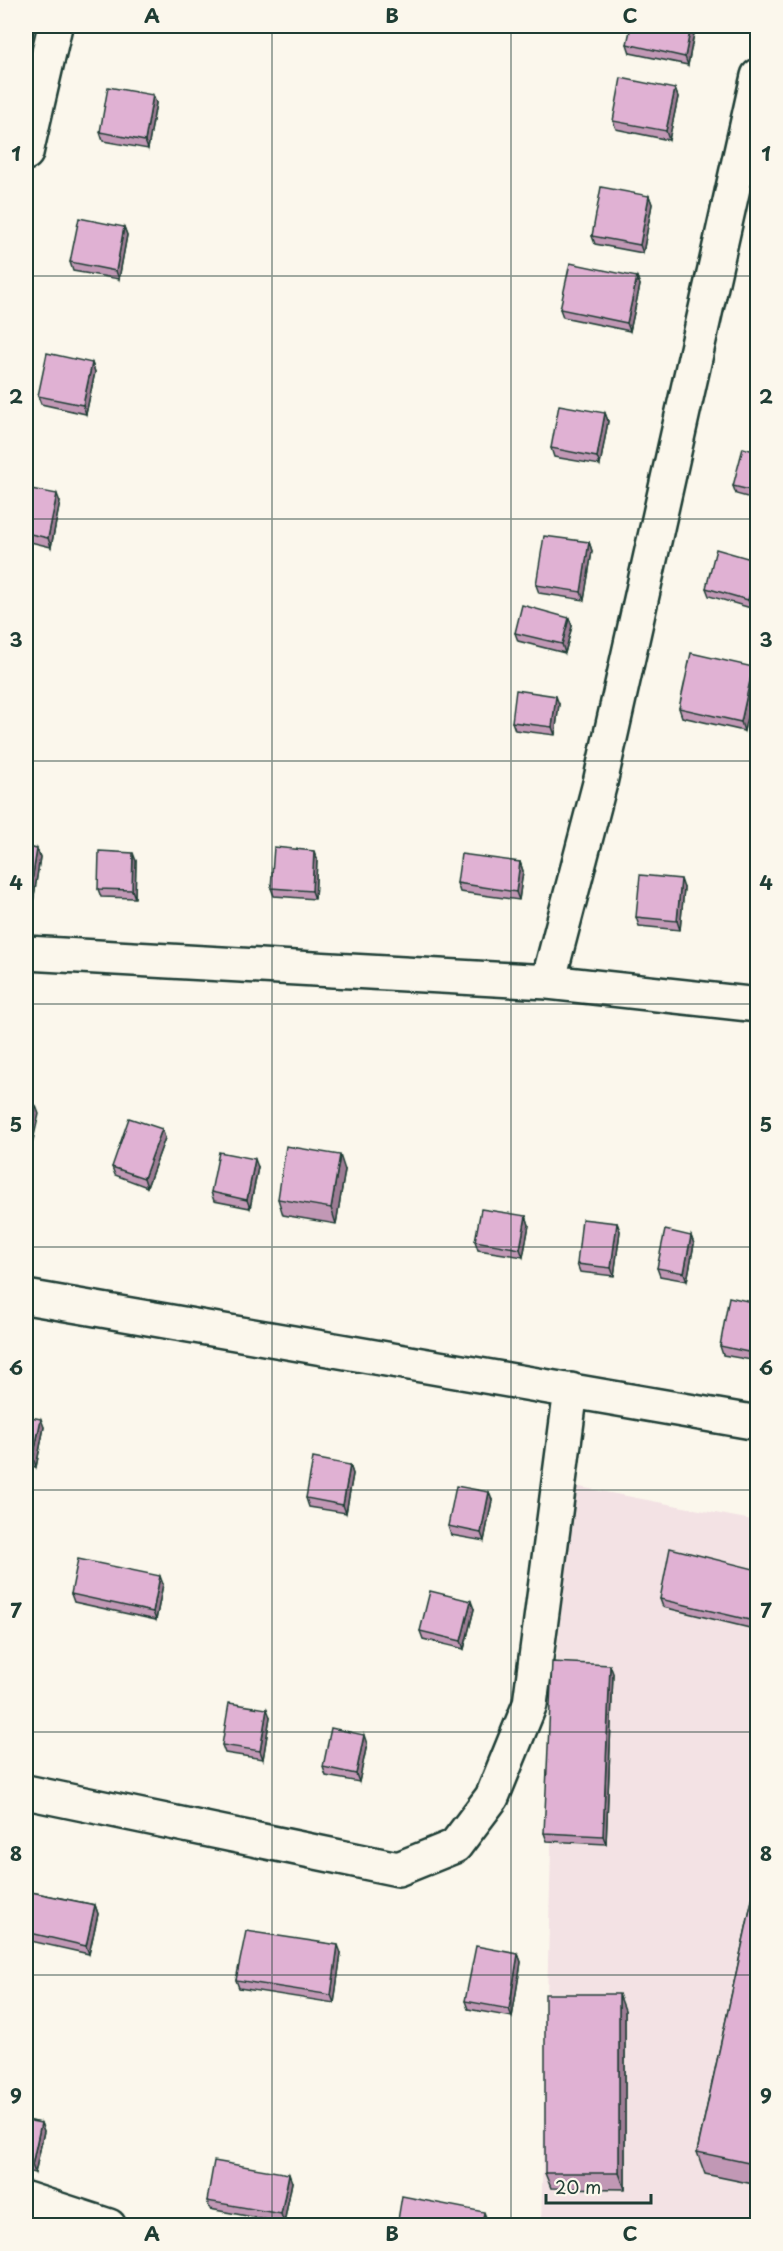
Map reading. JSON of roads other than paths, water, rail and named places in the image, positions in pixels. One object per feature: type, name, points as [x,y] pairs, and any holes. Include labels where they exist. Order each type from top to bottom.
[{"type":"street","points":[[26,153],[56,26]]},
{"type":"street","points":[[548,982],[600,783],[758,76]]},
{"type":"street","points":[[26,953],[548,982],[758,1005]]},
{"type":"street","points":[[26,1297],[758,1423]]},
{"type":"street","points":[[26,1792],[398,1869],[455,1846],[492,1797],[530,1704],[571,1390]]},
{"type":"street","points":[[26,2199],[109,2226]]}]
